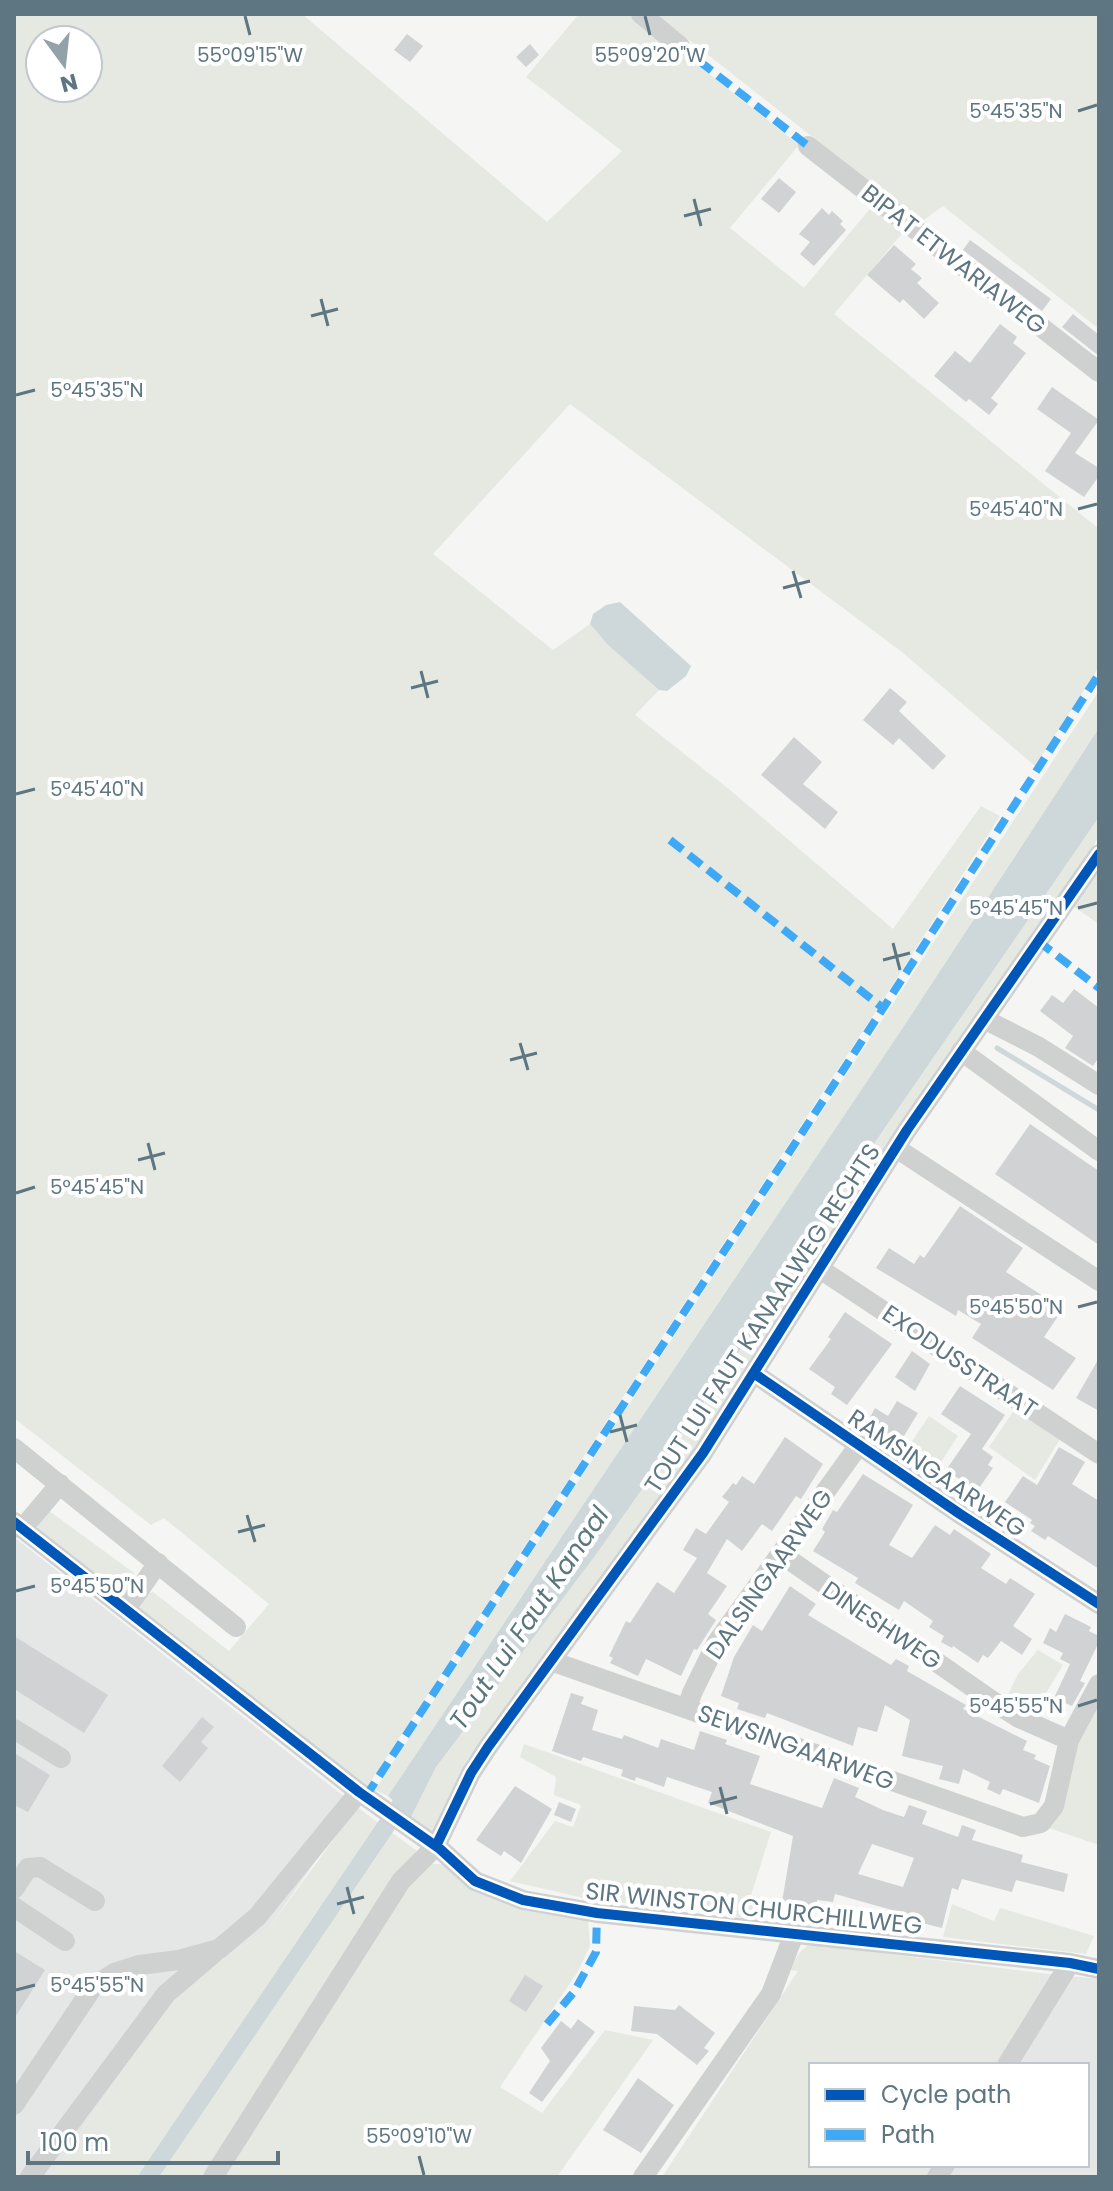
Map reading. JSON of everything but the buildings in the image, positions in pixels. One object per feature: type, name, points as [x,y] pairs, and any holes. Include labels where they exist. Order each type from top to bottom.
[{"type":"street","points":[[641,14],[680,46]]},
{"type":"street","name":"BIPAT ETWARIAWEG","points":[[808,146],[1099,372]]},
{"type":"street","name":"TOUT LUI FAUT KANAALWEG RECHTS","points":[[213,2177],[471,1773],[703,1453],[896,1148],[1099,854]]},
{"type":"street","points":[[984,1019],[1039,1047],[1099,1085]]},
{"type":"street","points":[[961,1051],[1099,1151]]},
{"type":"street","points":[[896,1148],[1099,1281]]},
{"type":"street","name":"EXODUSSTRAAT","points":[[820,1269],[1099,1454]]},
{"type":"street","name":"RAMSINGAARWEG","points":[[755,1374],[1099,1604]]},
{"type":"street","name":"DALSINGAARWEG","points":[[687,1708],[717,1642],[859,1445]]},
{"type":"street","points":[[14,1448],[236,1627]]},
{"type":"street","points":[[30,2177],[166,1994],[257,1917],[367,1798],[18,1526],[60,1484]]},
{"type":"street","name":"DINESHWEG","points":[[781,1554],[994,1702],[1019,1718],[1069,1740]]},
{"type":"street","points":[[126,1609],[158,1563]]},
{"type":"street","name":"SEWSINGAARWEG","points":[[551,1661],[1023,1827],[1041,1823],[1054,1806],[1069,1740]]},
{"type":"street","points":[[1069,1740],[1099,1684]]},
{"type":"street","points":[[14,1729],[61,1758]]},
{"type":"street","name":"SIR WINSTON CHURCHILLWEG","points":[[367,1798],[429,1842],[475,1881],[523,1900],[597,1913],[1070,1963],[1099,1969]]},
{"type":"street","points":[[14,1889],[28,1868],[40,1867],[95,1901]]},
{"type":"street","points":[[14,1907],[65,1941]]},
{"type":"street","points":[[643,2177],[771,1994],[794,1934]]},
{"type":"street","points":[[14,2105],[93,1987],[114,1973],[139,1965],[179,1960],[219,1949]]},
{"type":"street","points":[[1008,2063],[1070,1963]]},
{"type":"shaded area","points":[[14,14],[302,14],[547,222],[622,151],[526,77],[579,14],[633,14],[799,145],[730,228],[804,288],[873,205],[905,230],[834,314],[1099,529],[1099,667],[1035,766],[902,652],[570,404],[433,554],[553,650],[590,624],[608,645],[659,690],[635,715],[730,790],[893,929],[981,806],[1000,816],[874,1014],[367,1787],[140,1608],[146,1594],[153,1592],[229,1651],[269,1604],[164,1518],[151,1525],[14,1418]]},
{"type":"shaded area","points":[[656,14],[1099,14],[1099,329],[943,206],[921,222]]},
{"type":"shaded area","points":[[1099,691],[1099,728],[904,1026],[388,1796],[375,1790]]},
{"type":"shaded area","points":[[1099,817],[1099,837],[914,1104],[706,1434],[466,1761],[431,1834],[411,1817],[436,1767],[759,1323],[818,1225]]},
{"type":"shaded area","points":[[1099,869],[1099,924],[1073,906]]},
{"type":"shaded area","points":[[1017,1406],[1062,1436],[1035,1480],[989,1447]]},
{"type":"shaded area","points":[[929,1416],[958,1436],[928,1482],[898,1462]]},
{"type":"shaded area","points":[[48,1510],[134,1573],[127,1593],[121,1593],[38,1528],[37,1520]]},
{"type":"shaded area","points":[[14,1537],[365,1813],[353,1813],[338,1829],[268,1929],[194,1978],[144,2039],[51,2177],[14,2177]]},
{"type":"shaded area","points":[[1038,1650],[1063,1665],[1033,1715],[1005,1701],[1018,1674]]},
{"type":"shaded area","points":[[1096,1707],[1099,1708],[1099,1845],[1046,1827],[1075,1742]]},
{"type":"shaded area","points":[[524,1744],[771,1832],[751,1895],[766,1899],[761,1921],[682,1907],[597,1901],[510,1881],[555,1821],[573,1827],[581,1805],[554,1795],[556,1777],[520,1757]]},
{"type":"shaded area","points":[[353,1813],[365,1813],[417,1851],[201,2177],[51,2177],[144,2039],[194,1978],[268,1929]]},
{"type":"shaded area","points":[[432,1864],[444,1864],[588,1920],[590,1946],[577,1973],[500,2087],[542,2113],[605,2030],[653,2040],[557,2177],[221,2177],[415,1873]]},
{"type":"shaded area","points":[[952,1904],[994,1921],[1000,1908],[1094,1936],[1086,1954],[943,1937]]},
{"type":"shaded area","points":[[809,1944],[1040,1973],[1038,1996],[997,2063],[809,2063],[809,2167],[933,2167],[927,2177],[662,2177],[798,1971],[789,1970]]},
{"type":"shaded area","points":[[1040,1973],[1099,1979],[1099,2177],[927,2177],[933,2167],[1089,2167],[1089,2063],[997,2063],[1038,1996]]},
{"type":"water","points":[[620,602],[691,666],[686,676],[667,691],[659,690],[608,645],[590,624],[593,614],[606,605]]},
{"type":"water","points":[[1099,728],[1099,817],[818,1225],[759,1323],[597,1553],[436,1767],[411,1817],[388,1796],[904,1026]]},
{"type":"waterway","points":[[997,1048],[1099,1110]]},
{"type":"waterway","name":"Tout Lui Faut Kanaal","points":[[148,2177],[401,1804]]},
{"type":"marked path","points":[[680,46],[808,146]]},
{"type":"marked path","points":[[366,1796],[840,1075],[1099,674]]},
{"type":"marked path","points":[[670,840],[883,1008]]},
{"type":"marked path","points":[[1038,941],[1099,988]]},
{"type":"marked path","points":[[547,2024],[574,1992],[596,1952],[597,1913]]},
{"type":"cycle path","points":[[436,1846],[471,1773],[488,1747],[703,1453],[907,1130],[1099,854]]},
{"type":"cycle path","points":[[755,1374],[960,1514],[1099,1604]]},
{"type":"cycle path","points":[[14,1522],[359,1792],[440,1849],[475,1881],[523,1900],[597,1913],[1070,1963],[1099,1969]]}]
